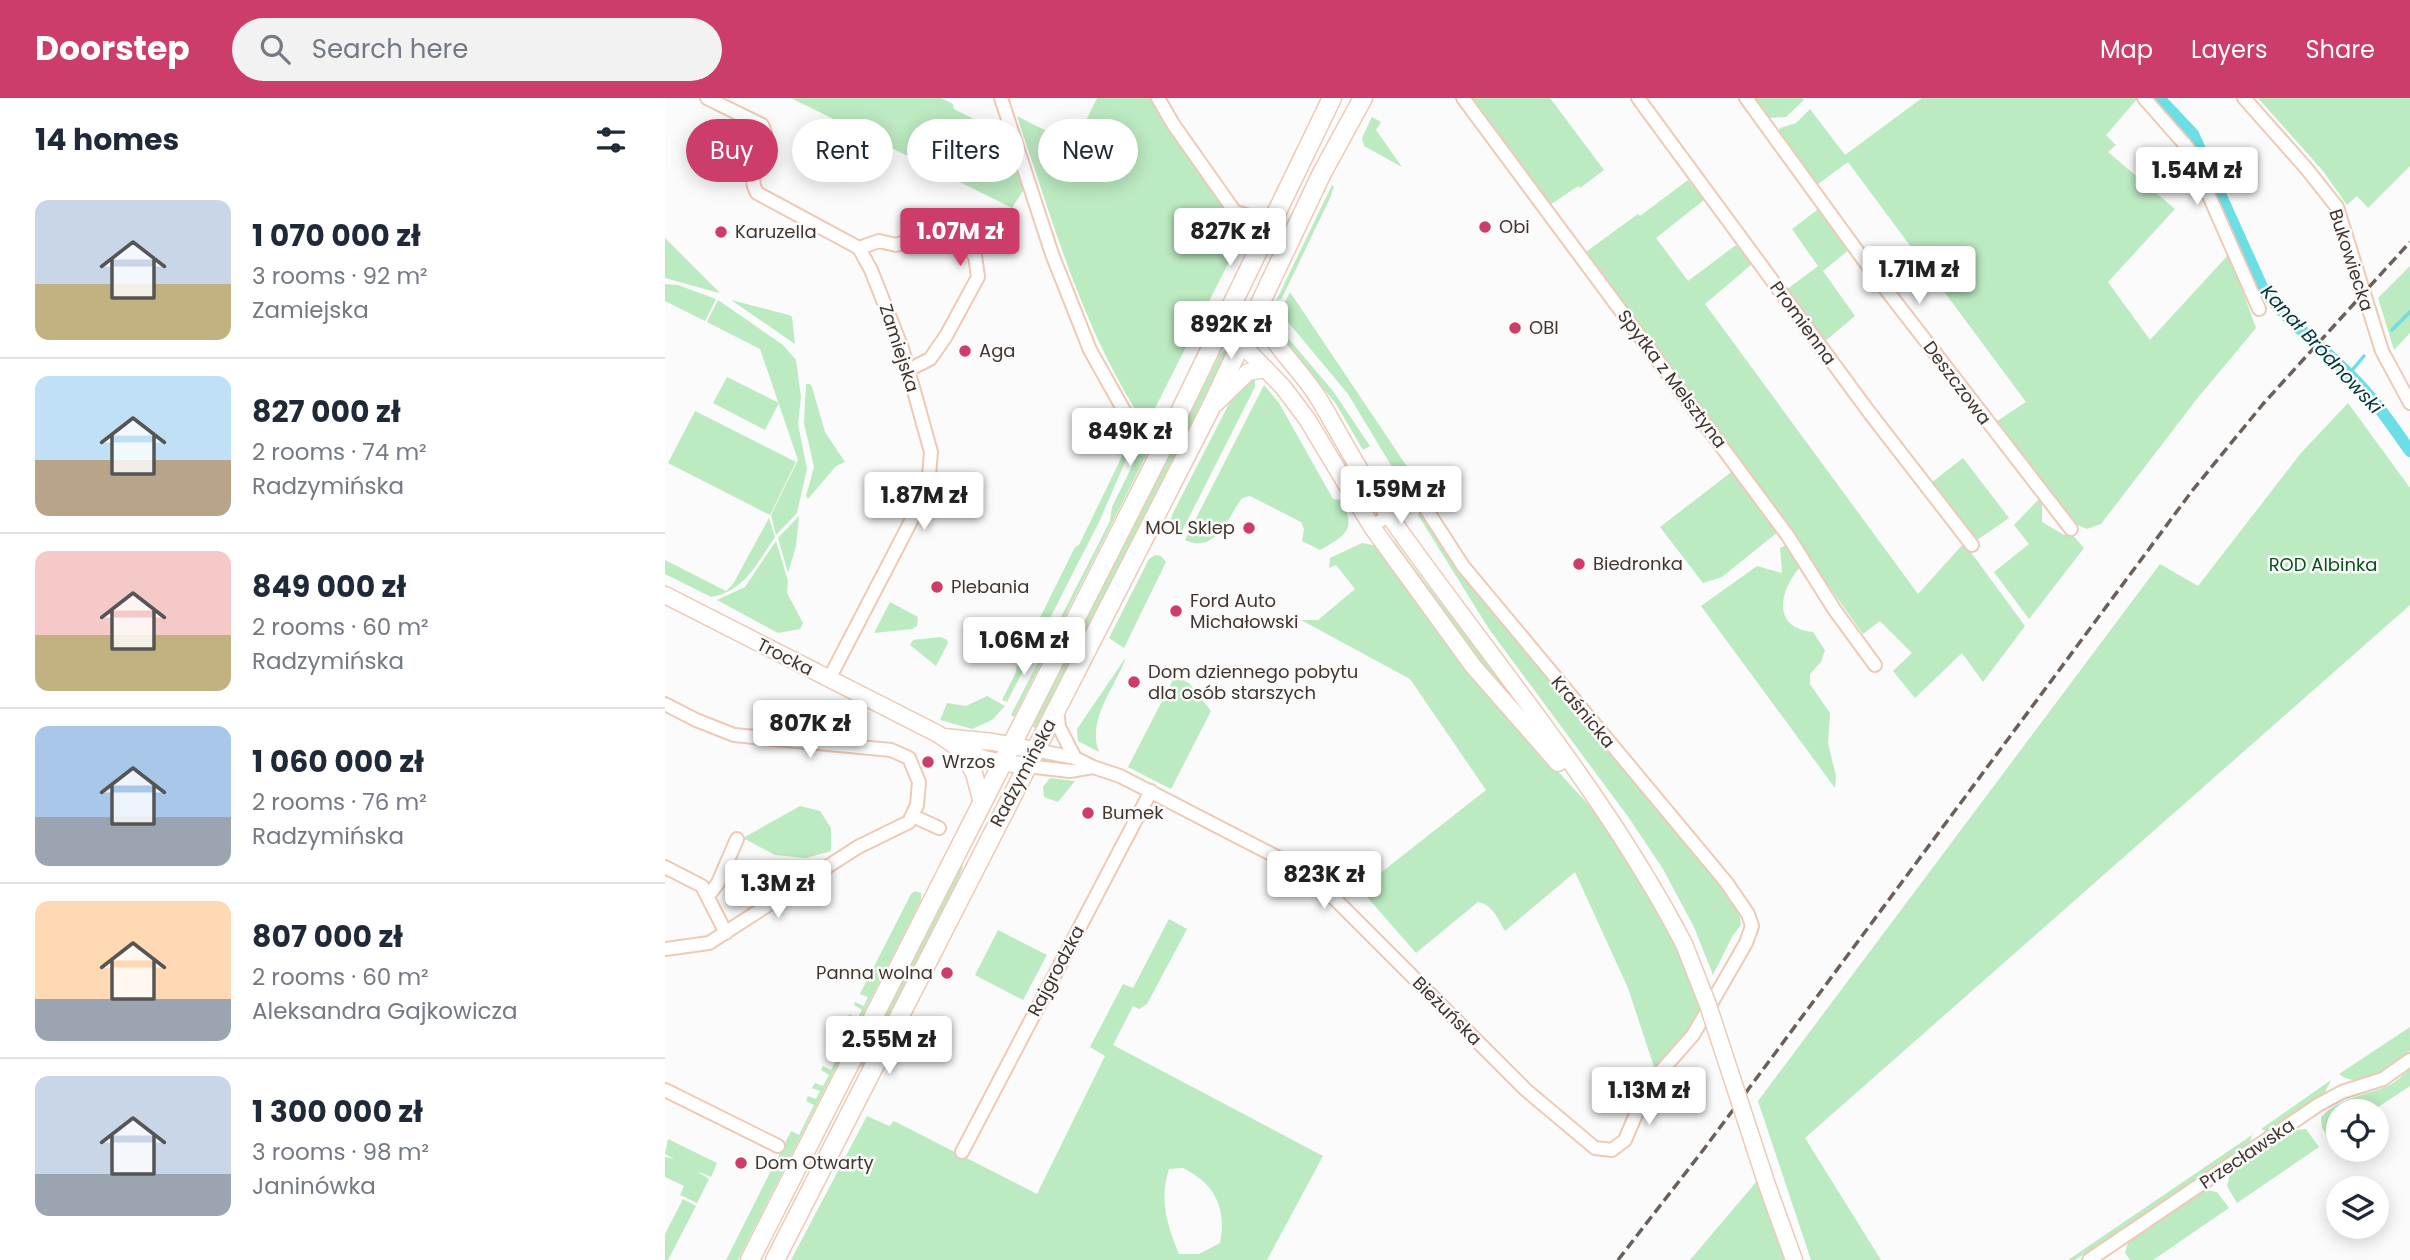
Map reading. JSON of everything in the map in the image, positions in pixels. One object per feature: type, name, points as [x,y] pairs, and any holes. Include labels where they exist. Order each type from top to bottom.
[{"type":"main road","name":"Radzymińska","points":[[750,1260],[1163,447],[1332,98]]},
{"type":"main road","name":"Radzymińska","points":[[775,1260],[1210,409],[1322,173],[1363,98]]},
{"type":"street","points":[[707,98],[762,125],[767,144],[753,172],[753,186],[757,193],[859,248],[879,242],[896,245],[935,232],[957,237],[975,256],[978,277],[946,336],[930,359],[908,370]]},
{"type":"street","points":[[1001,98],[1052,254],[1090,350],[1136,432],[1163,447]]},
{"type":"street","name":"Spytka z Melsztyna","points":[[1463,98],[1788,536],[1834,609],[1875,665]]},
{"type":"street","name":"Promienna","points":[[1638,98],[1869,412],[1972,545]]},
{"type":"street","name":"Deszczowa","points":[[1746,98],[1871,270],[2071,529]]},
{"type":"street","points":[[2144,98],[2188,148],[2259,309]]},
{"type":"street","name":"Bukowiecka","points":[[2243,98],[2307,168],[2337,207],[2382,351],[2410,403]]},
{"type":"street","points":[[1160,100],[1235,212],[1245,215]]},
{"type":"street","name":"Zamiejska","points":[[829,679],[926,488],[931,452],[908,370],[882,296],[859,248]]},
{"type":"street","points":[[1258,308],[1266,330],[1317,395],[1388,515],[1656,890],[1684,944],[1708,1005],[1794,1260]]},
{"type":"street","points":[[1223,325],[1243,339],[1307,419],[1371,527],[1473,666],[1610,823]]},
{"type":"street","points":[[1243,339],[1277,347]]},
{"type":"street","points":[[1210,409],[1248,372],[1266,369]]},
{"type":"street","name":"Kraśnicka","points":[[1371,527],[1409,500],[1414,498],[1421,501],[1463,566],[1742,902],[1752,926],[1730,972]]},
{"type":"street","name":"Trocka","points":[[665,595],[943,737],[961,750],[1002,763],[1026,766]]},
{"type":"street","points":[[665,704],[734,735],[809,748],[881,748],[909,758],[919,782],[917,805],[913,816],[903,826],[858,847],[709,943],[665,949]]},
{"type":"street","points":[[1057,710],[1059,727],[1075,758]]},
{"type":"street","name":"Trocka","points":[[943,737],[1011,744]]},
{"type":"street","name":"Bieżuńska","points":[[1011,744],[1075,758],[1093,768],[1120,776],[1310,874],[1526,1090],[1595,1148],[1612,1150],[1625,1140],[1648,1086],[1693,1035],[1730,972]]},
{"type":"street","name":"Trocka","points":[[961,750],[974,773],[982,803]]},
{"type":"street","name":"Bieżuńska","points":[[1026,766],[1070,771],[1093,768]]},
{"type":"street","name":"Rajgrodzka","points":[[962,1152],[1151,791]]},
{"type":"street","points":[[913,816],[939,828]]},
{"type":"street","points":[[708,896],[718,883],[737,839]]},
{"type":"street","points":[[665,867],[702,886],[726,933]]},
{"type":"street","name":"Przecławska","points":[[2089,1260],[2324,1101],[2342,1091],[2383,1079],[2410,1060]]},
{"type":"street","points":[[665,1090],[778,1146]]},
{"type":"green space","points":[[791,98],[941,98],[953,104],[954,109],[974,119],[907,119],[907,156],[893,149],[893,119],[833,119]]},
{"type":"green space","points":[[1097,98],[1154,98],[1234,218],[1242,221],[1244,232],[1146,426],[1104,353],[1087,315],[1039,182],[1138,182],[1138,119],[1087,119]]},
{"type":"green space","points":[[1467,98],[1550,98],[1604,170],[1547,207]]},
{"type":"green space","points":[[1754,98],[1804,100],[1786,117],[1769,118]]},
{"type":"green space","points":[[1922,98],[2138,98],[2106,135],[2116,145],[2108,152],[2175,209],[2108,282],[2150,340],[2229,254],[2256,328],[2196,400],[2101,524],[2087,529],[2073,523],[1994,423],[2026,402],[1848,162],[1814,187],[1778,135],[1780,128],[1796,123],[1810,109],[1845,155]]},
{"type":"green space","points":[[2258,98],[2410,98],[2410,166],[2368,208],[2357,196],[2347,205],[2323,171]]},
{"type":"green space","points":[[1372,117],[1381,122],[1376,130],[1402,167],[1364,146],[1362,138]]},
{"type":"green space","points":[[1024,120],[1038,127],[1038,179],[1024,137]]},
{"type":"green space","points":[[1688,180],[1704,200],[1656,238],[1688,281],[1736,245],[1752,264],[1705,304],[1918,594],[1964,543],[2025,626],[1983,682],[1962,653],[1915,698],[1893,671],[1912,653],[1880,621],[1863,634],[1583,254]]},
{"type":"green space","points":[[960,182],[1022,182],[1024,189],[1012,208]]},
{"type":"green space","points":[[1332,185],[1331,196],[1282,298],[1276,301]]},
{"type":"green space","points":[[1821,207],[1850,249],[1823,271],[1855,316],[1824,342],[1786,290],[1818,266],[1792,229]]},
{"type":"green space","points":[[665,238],[719,292],[719,293],[665,278]]},
{"type":"green space","points":[[2410,266],[2410,333],[2394,350],[2378,298]]},
{"type":"green space","points":[[665,284],[678,285],[716,299],[705,321],[665,301]]},
{"type":"green space","points":[[1290,292],[1418,483],[1409,490],[1406,490],[1348,394],[1288,322],[1284,304]]},
{"type":"green space","points":[[718,300],[783,345],[796,360],[801,397],[798,424],[807,469],[797,513],[776,535],[771,515],[798,460],[760,349],[707,322]]},
{"type":"green space","points":[[731,300],[792,317],[795,344]]},
{"type":"green space","points":[[1288,338],[1333,391],[1370,446],[1363,450],[1336,404],[1285,341]]},
{"type":"green space","points":[[1229,347],[1037,729],[1032,726],[1220,354]]},
{"type":"green space","points":[[727,377],[779,403],[765,430],[713,403]]},
{"type":"green space","points":[[1255,378],[1255,387],[1179,537],[1170,524],[1172,515],[1237,388],[1243,381]]},
{"type":"green space","points":[[806,384],[812,387],[825,432],[845,462],[836,466],[808,499],[806,496],[814,467],[804,423]]},
{"type":"green space","points":[[1264,385],[1279,403],[1333,499],[1341,500],[1346,510],[1346,531],[1320,550],[1302,541],[1304,529],[1301,522],[1250,496],[1242,498],[1226,524],[1213,538],[1196,543],[1185,540]]},
{"type":"green space","name":"ROD Albinka","points":[[2348,403],[2410,488],[2410,605],[1805,1138],[1881,1260],[1811,1260],[1758,1101],[2160,564],[2198,586],[2301,453]]},
{"type":"green space","points":[[695,411],[796,462],[770,515],[668,463]]},
{"type":"green space","points":[[1139,441],[1129,453],[1099,522],[1007,702],[1002,700],[1016,672],[1017,664],[1126,448]]},
{"type":"green space","points":[[1146,447],[1148,452],[1014,717],[1011,715],[1110,521],[1112,507],[1137,456]]},
{"type":"green space","points":[[1963,458],[2009,518],[1977,540],[1961,524],[1931,483]]},
{"type":"green space","points":[[1734,470],[1779,531],[1722,577],[1703,583],[1660,527]]},
{"type":"green space","points":[[2040,498],[2042,522],[2064,535],[2071,533],[2084,548],[2029,619],[1994,572],[2029,544],[2014,525]]},
{"type":"green space","points":[[1420,509],[1466,580],[1738,904],[1741,925],[1713,975],[1694,927],[1663,869],[1629,818],[1489,629],[1418,515]]},
{"type":"green space","points":[[799,516],[796,546],[788,573],[778,538]]},
{"type":"green space","points":[[769,518],[775,537],[756,566],[733,589],[711,597],[665,574],[665,560],[726,591],[733,584]]},
{"type":"green space","points":[[1393,539],[1536,726],[1500,688],[1397,550]]},
{"type":"green space","points":[[776,541],[788,581],[787,593],[803,623],[800,629],[778,633],[717,600],[745,587]]},
{"type":"green space","points":[[1362,543],[1377,546],[1485,692],[1598,815],[1626,853],[1679,951],[1702,1014],[1694,1027],[1654,1067],[1628,988],[1575,872],[1505,931],[1491,909],[1478,902],[1416,953],[1360,889],[1486,790],[1410,679],[1301,620],[1318,620],[1355,589],[1336,565],[1329,568],[1330,558]]},
{"type":"green space","points":[[1788,544],[1801,566],[1788,586],[1783,607],[1790,623],[1813,632],[1825,650],[1821,662],[1810,674],[1810,684],[1830,713],[1828,743],[1836,776],[1835,788],[1701,606],[1757,566],[1782,573],[1780,548]]},
{"type":"green space","points":[[1155,555],[1161,556],[1166,562],[1124,648],[1109,638],[1149,559]]},
{"type":"green space","points":[[890,602],[918,617],[917,626],[912,629],[874,633]]},
{"type":"green space","points":[[941,637],[948,643],[936,666],[910,645],[913,640]]},
{"type":"green space","points":[[1126,657],[1099,715],[1096,740],[1099,752],[1078,741],[1077,729]]},
{"type":"green space","points":[[1175,676],[1189,683],[1211,711],[1171,789],[1128,767]]},
{"type":"green space","points":[[987,696],[1005,706],[992,720],[972,729],[940,720],[947,703],[966,706]]},
{"type":"green space","points":[[1050,778],[1075,781],[1058,802],[1044,797],[1043,787]]},
{"type":"green space","points":[[800,806],[820,811],[831,828],[831,851],[806,858],[775,855],[743,838]]},
{"type":"green space","points":[[960,865],[963,867],[951,898],[863,1067],[860,1066]]},
{"type":"green space","points":[[915,891],[921,893],[921,900],[738,1260],[726,1260],[791,1131],[799,1135],[814,1105],[806,1101],[808,1096],[816,1099],[820,1091],[812,1088],[815,1083],[823,1086],[829,1075],[821,1070],[823,1066],[831,1070],[835,1062],[827,1058],[829,1055],[837,1059],[841,1050],[833,1046],[835,1043],[843,1047],[854,1023],[847,1019],[849,1014],[858,1018],[862,1010],[854,1005],[855,1002],[864,1006],[868,997],[860,994],[911,894]]},
{"type":"green space","points":[[1169,919],[1187,929],[1147,1004],[1139,1009],[1133,1006],[1113,1045],[1323,1156],[1267,1260],[791,1260],[867,1116],[889,1126],[894,1121],[1037,1194],[1105,1056],[1090,1047],[1123,984],[1133,988]],"holes":[[[1183,1168],[1211,1190],[1220,1208],[1220,1243],[1199,1254],[1179,1254],[1166,1212],[1166,1180],[1169,1169]]]},
{"type":"green space","points":[[998,930],[1047,955],[1023,1000],[975,975]]},
{"type":"green space","points":[[2410,1027],[2410,1051],[2385,1069],[2357,1080],[2339,1074]]},
{"type":"green space","points":[[2410,1069],[2410,1086],[2389,1100],[2350,1099],[2390,1085]]},
{"type":"green space","points":[[2331,1080],[2324,1094],[2268,1132],[2261,1129]]},
{"type":"green space","points":[[2326,1113],[2326,1134],[2322,1128],[2321,1117]]},
{"type":"green space","points":[[2306,1129],[2319,1147],[2237,1203],[2227,1186],[2230,1174],[2295,1130]]},
{"type":"green space","points":[[2252,1135],[2249,1146],[2075,1260],[2068,1260]]},
{"type":"green space","points":[[668,1139],[717,1163],[711,1177],[697,1171],[709,1179],[697,1203],[680,1195],[684,1186],[665,1177],[665,1157],[674,1159],[665,1154]]},
{"type":"green space","points":[[1757,1181],[1786,1260],[1690,1260]]},
{"type":"green space","points":[[2206,1190],[2217,1192],[2229,1208],[2153,1260],[2130,1260],[2125,1253],[2129,1239]]},
{"type":"green space","points":[[683,1199],[696,1206],[668,1260],[665,1260],[665,1234]]},
{"type":"waterway","name":"Kanał Bródnowski","points":[[2159,98],[2193,134],[2263,289],[2294,323],[2358,383],[2410,451]]},
{"type":"waterway","points":[[2392,330],[2410,312]]},
{"type":"waterway","points":[[2349,374],[2364,356]]},
{"type":"railway","points":[[1618,1260],[1704,1149],[2192,491],[2263,404],[2410,242]]},
{"type":"place","name":"Obi","points":[[1485,227]]},
{"type":"place","name":"Karuzella","points":[[721,232]]},
{"type":"place","name":"OBI","points":[[1515,328]]},
{"type":"place","name":"Aga","points":[[965,351]]},
{"type":"place","name":"MOL Sklep","points":[[1249,528]]},
{"type":"place","name":"Biedronka","points":[[1579,564]]},
{"type":"place","name":"Plebania","points":[[937,587]]},
{"type":"place","name":"Ford Auto Michałowski","points":[[1176,611]]},
{"type":"place","name":"Dom dziennego pobytu dla osób starszych","points":[[1134,682]]},
{"type":"place","name":"Wrzos","points":[[928,762]]},
{"type":"place","name":"Bumek","points":[[1088,813]]},
{"type":"place","name":"Panna wolna","points":[[947,973]]},
{"type":"place","name":"Dom Otwarty","points":[[741,1163]]}]
